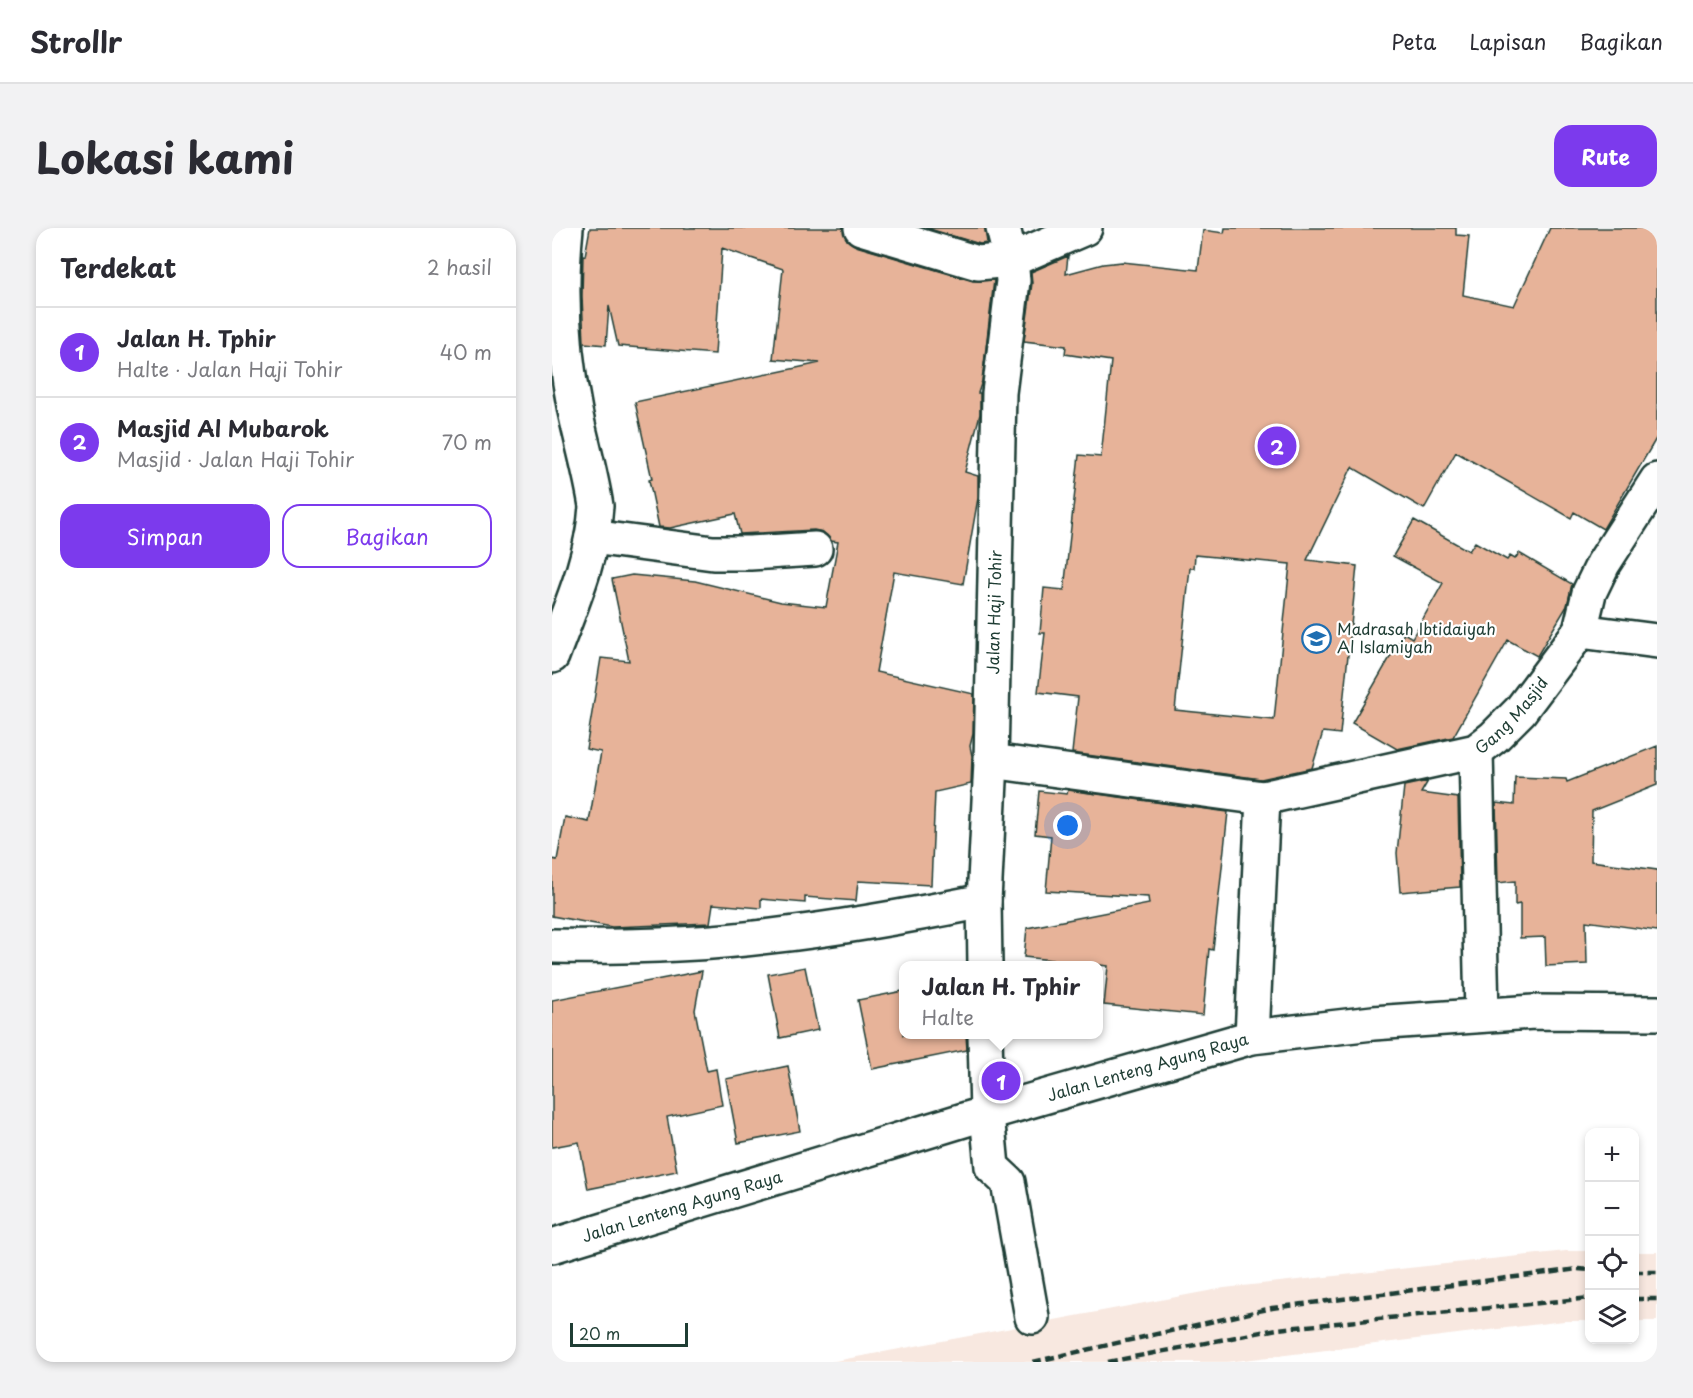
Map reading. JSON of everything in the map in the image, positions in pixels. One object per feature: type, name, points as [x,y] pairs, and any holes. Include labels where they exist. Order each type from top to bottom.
[{"type":"street","points":[[552,656],[559,617],[580,580],[592,537],[596,506],[573,402],[563,309],[566,228]]},
{"type":"street","points":[[861,228],[978,263],[1011,260],[1085,228]]},
{"type":"street","name":"Jalan Haji Tohir","points":[[985,961],[984,901],[991,760],[999,393],[1013,281],[1011,260],[1003,228]]},
{"type":"street","name":"Gang Masjid","points":[[1482,1015],[1476,750],[1520,711],[1580,631],[1589,594],[1603,564],[1648,510],[1657,480]]},
{"type":"street","points":[[592,537],[713,553],[814,549]]},
{"type":"street","points":[[1580,631],[1657,641]]},
{"type":"street","points":[[991,760],[1263,798],[1476,750]]},
{"type":"street","points":[[1252,1037],[1263,798]]},
{"type":"street","points":[[552,946],[600,947],[708,942],[771,936],[907,916],[984,901]]},
{"type":"street","name":"Jalan Lenteng Agung Raya","points":[[552,1246],[987,1114],[1252,1037],[1373,1023],[1482,1015],[1598,1011],[1657,1013]]},
{"type":"street","points":[[986,1039],[987,1114],[992,1167],[1008,1182],[1032,1317]]},
{"type":"shaded area","points":[[1566,1251],[1585,1251],[1585,1321],[1564,1321],[1228,1362],[830,1362],[1224,1288]]},
{"type":"shaded area","points":[[1639,1252],[1657,1252],[1657,1321],[1639,1321]]},
{"type":"building","points":[[590,228],[843,228],[847,240],[856,246],[973,281],[994,280],[982,381],[978,393],[980,393],[980,414],[965,472],[978,476],[978,498],[963,584],[894,572],[876,672],[974,694],[973,734],[970,746],[971,784],[935,792],[931,885],[858,881],[856,901],[805,897],[805,903],[761,899],[761,908],[713,904],[710,923],[612,927],[552,916],[552,859],[557,860],[565,817],[589,822],[601,752],[586,749],[601,658],[629,661],[612,579],[632,575],[695,581],[781,602],[826,607],[838,542],[831,541],[823,532],[814,530],[740,534],[735,514],[670,528],[659,527],[649,480],[652,479],[635,402],[820,363],[773,359],[783,269],[722,248],[715,354],[618,346],[609,306],[606,345],[584,343],[583,255],[585,256]]},
{"type":"building","points":[[926,228],[985,228],[987,243],[980,244]]},
{"type":"building","points":[[1225,228],[1456,228],[1456,235],[1469,236],[1463,295],[1514,306],[1550,228],[1657,228],[1657,437],[1603,529],[1574,512],[1571,518],[1456,452],[1424,509],[1352,467],[1307,560],[1357,566],[1340,734],[1323,732],[1312,768],[1261,779],[1072,753],[1078,697],[1038,692],[1045,633],[1040,633],[1044,588],[1064,590],[1079,455],[1101,457],[1111,361],[1065,354],[1066,346],[1024,341],[1032,283],[1031,272],[1068,256],[1066,274],[1103,264],[1122,262],[1198,270],[1203,230],[1224,233]],"holes":[[[1195,555],[1290,564],[1274,720],[1175,710],[1190,568],[1194,568]]]},
{"type":"building","points":[[1414,520],[1469,551],[1475,542],[1507,560],[1510,556],[1515,559],[1519,553],[1572,584],[1567,606],[1537,656],[1508,640],[1453,737],[1397,749],[1352,723],[1404,633],[1412,638],[1443,583],[1393,556]]},
{"type":"building","points":[[1657,746],[1657,785],[1592,811],[1591,861],[1657,870],[1657,931],[1586,921],[1587,964],[1546,966],[1545,937],[1520,938],[1520,904],[1515,905],[1515,881],[1498,883],[1496,803],[1514,805],[1515,777],[1566,779],[1567,782]]},
{"type":"building","points":[[1428,781],[1421,793],[1458,798],[1460,887],[1400,892],[1397,853],[1404,786]]},
{"type":"building","points":[[1068,790],[1228,812],[1213,950],[1209,949],[1203,1015],[1104,1005],[1108,966],[1103,965],[1103,961],[1061,961],[1024,957],[1027,928],[1149,904],[1148,897],[1046,891],[1051,836],[1035,834],[1039,791],[1067,794]]},
{"type":"building","points":[[805,967],[818,1030],[780,1038],[768,974]]},
{"type":"building","points":[[702,971],[695,1010],[707,1071],[716,1069],[722,1105],[667,1117],[677,1171],[588,1189],[579,1142],[552,1147],[552,1000]]},
{"type":"building","points":[[899,992],[899,1039],[966,1039],[967,1050],[872,1069],[858,1000]]},
{"type":"building","points":[[788,1066],[800,1131],[738,1143],[726,1079]]},
{"type":"railway","points":[[1033,1362],[1272,1308],[1585,1270]]},
{"type":"railway","points":[[1639,1272],[1657,1272]]},
{"type":"railway","points":[[1108,1362],[1277,1329],[1585,1298]]},
{"type":"railway","points":[[1639,1299],[1657,1299]]},
{"type":"place","name":"Masjid Al Mubarok","points":[[1277,446]]},
{"type":"place","name":"Madrasah Ibtidaiyah Al Islamiyah","points":[[1316,638]]},
{"type":"place","name":"Jalan H. Tphir","points":[[1001,1081]]}]
